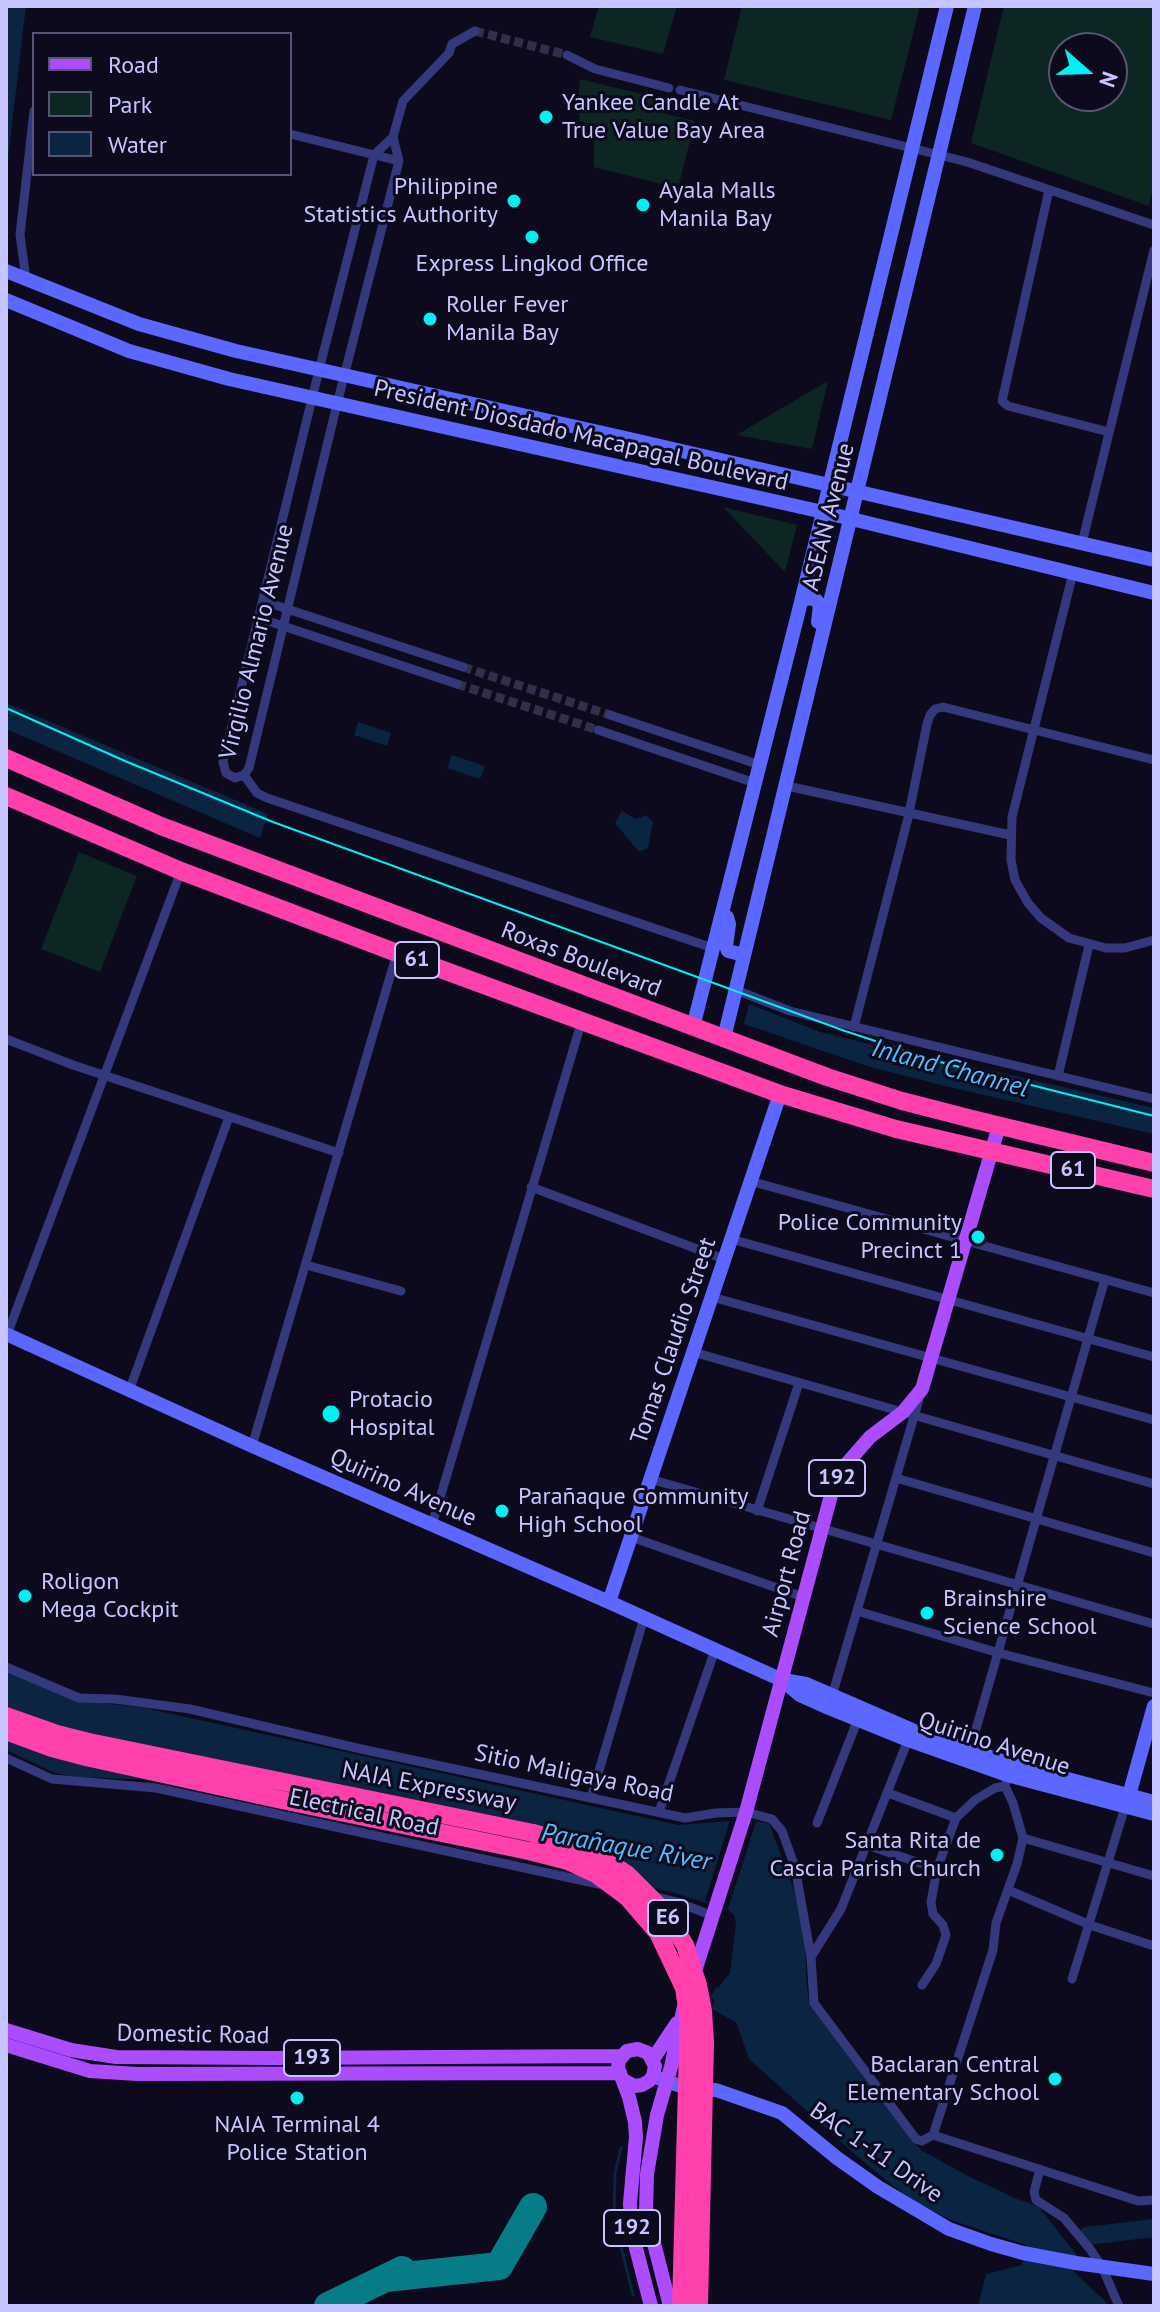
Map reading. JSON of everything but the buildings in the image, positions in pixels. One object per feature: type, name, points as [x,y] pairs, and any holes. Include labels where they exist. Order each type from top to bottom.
[{"type":"highway","name":"Roxas Boulevard","points":[[6,758],[161,826],[842,1082],[902,1101],[1154,1163]]},
{"type":"highway","name":"61","points":[[6,796],[181,871],[780,1094],[896,1129],[1154,1189]]},
{"type":"highway","name":"NAIA Expressway","points":[[6,1716],[57,1734],[100,1744],[533,1833],[575,1845],[603,1858],[628,1875],[660,1907],[685,1945],[703,2011],[705,2042],[699,2306]]},
{"type":"highway","name":"NAIA Expressway","points":[[6,1731],[86,1757],[568,1861],[596,1874],[627,1897],[658,1933],[670,1954],[684,1988],[688,2014],[681,2306]]},
{"type":"main road","name":"ASEAN Avenue","points":[[693,1027],[802,600],[947,6]]},
{"type":"main road","name":"ASEAN Avenue","points":[[724,1038],[975,6]]},
{"type":"main road","name":"President Diosdado Macapagal Boulevard","points":[[6,271],[139,324],[319,370],[1154,560]]},
{"type":"main road","name":"President Diosdado Macapagal Boulevard","points":[[6,300],[129,351],[229,379],[851,518],[1154,593]]},
{"type":"main road","points":[[802,600],[810,598],[820,605],[818,621],[823,633]]},
{"type":"main road","points":[[725,903],[729,924],[726,946],[728,951],[744,955]]},
{"type":"main road","name":"Tomas Claudio Street","points":[[609,1602],[780,1094]]},
{"type":"main road","name":"Airport Road","points":[[680,2018],[745,1816],[834,1484],[842,1469],[870,1437],[909,1414],[922,1389],[999,1126]]},
{"type":"main road","name":"Quirino Avenue","points":[[7,1335],[782,1680],[806,1684],[912,1730],[970,1750],[1008,1775]]},
{"type":"main road","name":"Quirino Avenue","points":[[782,1680],[800,1695],[908,1740],[1008,1775],[1127,1802],[1154,1814]]},
{"type":"main road","points":[[1127,1802],[1154,1706]]},
{"type":"main road","name":"Quirino Avenue","points":[[1127,1802],[1154,1802]]},
{"type":"main road","points":[[621,2077],[630,2085],[646,2083],[680,2018]]},
{"type":"main road","name":"192","points":[[670,2306],[646,2212],[647,2174],[680,2018]]},
{"type":"main road","name":"Domestic Road","points":[[6,2030],[71,2050],[116,2057],[622,2056]]},
{"type":"main road","name":"Domestic Road","points":[[6,2045],[90,2071],[137,2074],[621,2077]]},
{"type":"main road","points":[[622,2056],[627,2051],[638,2049],[648,2053],[660,2104]]},
{"type":"main road","name":"192","points":[[622,2056],[618,2064],[635,2122],[636,2137],[631,2221],[651,2306]]},
{"type":"main road","name":"BAC 1-11 Drive","points":[[653,2068],[669,2074],[686,2088],[716,2090],[782,2113],[878,2187],[949,2229],[1023,2253],[1154,2274]]},
{"type":"street","points":[[292,134],[399,161],[393,137],[403,101],[449,53],[452,44],[475,31]]},
{"type":"street","points":[[567,55],[595,69],[669,88]]},
{"type":"street","points":[[680,90],[939,154],[1154,225]]},
{"type":"street","points":[[26,279],[20,235],[32,129]]},
{"type":"street","points":[[374,155],[393,137]]},
{"type":"street","name":"Virgilio Almario Avenue","points":[[374,155],[223,762],[223,768],[235,778],[244,775],[249,768],[399,161]]},
{"type":"street","points":[[1049,190],[1002,401],[1008,406],[1109,432]]},
{"type":"street","points":[[1082,543],[1154,250]]},
{"type":"street","points":[[1073,573],[1012,817],[1011,860],[1015,880],[1028,903],[1052,928],[1069,938],[1106,948],[1125,948],[1154,940]]},
{"type":"street","points":[[263,601],[463,667]]},
{"type":"street","points":[[259,618],[457,684]]},
{"type":"street","points":[[854,1027],[927,724],[935,709],[943,707],[1154,760]]},
{"type":"street","points":[[610,715],[760,765]]},
{"type":"street","points":[[598,730],[755,783]]},
{"type":"street","points":[[244,775],[257,793],[267,798],[713,948]]},
{"type":"street","points":[[787,786],[1010,835]]},
{"type":"street","points":[[7,1335],[181,871]]},
{"type":"street","points":[[1058,1076],[1089,945]]},
{"type":"street","points":[[252,1446],[397,953]]},
{"type":"street","points":[[736,990],[790,1011],[1154,1099]]},
{"type":"street","points":[[432,1525],[582,1020]]},
{"type":"street","points":[[6,1039],[339,1153]]},
{"type":"street","points":[[129,1391],[229,1117]]},
{"type":"street","points":[[750,1181],[1154,1293]]},
{"type":"street","points":[[531,1187],[724,1259]]},
{"type":"street","points":[[731,1239],[1154,1357]]},
{"type":"street","points":[[306,1265],[401,1291]]},
{"type":"street","points":[[970,1750],[1105,1279]]},
{"type":"street","points":[[712,1297],[1154,1420]]},
{"type":"street","points":[[693,1352],[1154,1484]]},
{"type":"street","points":[[757,1511],[799,1383]]},
{"type":"street","points":[[832,1696],[896,1478],[909,1414]]},
{"type":"street","points":[[896,1478],[1154,1553]]},
{"type":"street","points":[[650,1479],[1154,1624]]},
{"type":"street","points":[[631,1537],[803,1597]]},
{"type":"street","points":[[857,1611],[999,1653],[1154,1693]]},
{"type":"street","points":[[591,1798],[644,1618]]},
{"type":"street","points":[[659,1812],[715,1650]]},
{"type":"street","name":"Sitio Maligaya Road","points":[[6,1667],[79,1698],[115,1699],[190,1709],[685,1818],[716,1813],[745,1816]]},
{"type":"street","points":[[817,1823],[858,1719]]},
{"type":"street","points":[[811,1957],[841,1909],[908,1740]]},
{"type":"street","name":"Electrical Road","points":[[6,1758],[52,1779],[156,1788],[715,1911]]},
{"type":"street","points":[[922,1985],[936,1964],[946,1935],[943,1925],[933,1914],[931,1902],[937,1869],[956,1818],[1008,1775]]},
{"type":"street","points":[[930,2137],[993,1950],[996,1923],[1023,1838],[1008,1775]]},
{"type":"street","points":[[888,1793],[956,1818]]},
{"type":"street","points":[[1072,1979],[1127,1802]]},
{"type":"street","points":[[745,1816],[772,1819],[782,1831],[795,1867],[811,1957],[814,2003],[916,2139],[922,2141],[930,2137],[1143,2203],[1154,2200]]},
{"type":"street","points":[[1023,1838],[1154,1876]]},
{"type":"street","points":[[867,1845],[937,1869]]},
{"type":"street","points":[[1008,1890],[1090,1925],[1154,1946]]},
{"type":"street","points":[[1040,2169],[1034,2192],[1036,2200],[1064,2218],[1090,2249],[1102,2267],[1119,2306]]},
{"type":"green space","points":[[599,6],[677,6],[663,54],[590,37]]},
{"type":"green space","points":[[742,6],[920,6],[891,120],[724,80]]},
{"type":"green space","points":[[1004,6],[1154,6],[1154,183],[1149,206],[971,143]]},
{"type":"green space","points":[[580,79],[665,100],[662,113],[695,121],[678,188],[594,167],[594,125],[580,121]]},
{"type":"green space","points":[[828,381],[812,449],[737,435],[765,418]]},
{"type":"green space","points":[[723,507],[797,525],[785,572]]},
{"type":"green space","points":[[79,852],[137,876],[100,972],[41,949]]},
{"type":"water","points":[[6,6],[26,6],[6,175]]},
{"type":"water","points":[[6,703],[268,814],[260,838],[6,729]]},
{"type":"water","points":[[358,722],[391,733],[387,746],[354,735]]},
{"type":"water","points":[[452,755],[485,766],[480,779],[447,768]]},
{"type":"water","points":[[622,811],[636,819],[646,815],[653,822],[648,848],[639,852],[615,823]]},
{"type":"water","name":"Inland Channel","points":[[749,1004],[820,1032],[1154,1108],[1154,1134],[870,1067],[744,1024]]},
{"type":"water","name":"Parañaque River","points":[[6,1669],[77,1700],[145,1708],[678,1825],[742,1820],[769,1823],[795,1893],[805,1942],[809,2000],[816,2012],[921,2150],[968,2176],[1038,2206],[1077,2255],[1074,2272],[1107,2306],[978,2306],[986,2274],[1022,2265],[1026,2245],[951,2220],[912,2201],[749,2059],[736,2022],[711,2009],[715,2001],[711,1997],[716,1987],[730,1973],[736,1923],[729,1910],[671,1892],[156,1780],[76,1777],[55,1773],[6,1750]]},
{"type":"pier","points":[[731,1817],[756,1822],[728,1909],[705,1901]]},
{"type":"waterway","points":[[621,2148],[615,2173],[614,2219],[633,2295]]},
{"type":"waterway","points":[[1087,2236],[1154,2228]]},
{"type":"taxiway","points":[[386,2278],[499,2266],[533,2207]]},
{"type":"taxiway","points":[[328,2306],[402,2270]]},
{"type":"tunnel","points":[[475,31],[567,55]]},
{"type":"tunnel","points":[[463,667],[610,715]]},
{"type":"tunnel","points":[[457,684],[598,730]]},
{"type":"tram line","points":[[6,708],[273,822],[845,1031],[936,1061],[1154,1116]]},
{"type":"place","name":"Yankee Candle At True Value Bay Area","points":[[546,117]]},
{"type":"place","name":"Philippine Statistics Authority","points":[[514,201]]},
{"type":"place","name":"Ayala Malls Manila Bay","points":[[643,205]]},
{"type":"place","name":"Express Lingkod Office","points":[[532,237]]},
{"type":"place","name":"Roller Fever Manila Bay","points":[[430,319]]},
{"type":"place","name":"Police Community Precinct 1","points":[[978,1237]]},
{"type":"place","name":"Protacio Hospital","points":[[331,1414]]},
{"type":"place","name":"Parañaque Community High School","points":[[502,1511]]},
{"type":"place","name":"Roligon Mega Cockpit","points":[[25,1596]]},
{"type":"place","name":"Brainshire Science School","points":[[927,1613]]},
{"type":"place","name":"Santa Rita de Cascia Parish Church","points":[[997,1855]]},
{"type":"place","name":"Baclaran Central Elementary School","points":[[1055,2079]]},
{"type":"place","name":"NAIA Terminal 4 Police Station","points":[[297,2098]]}]
